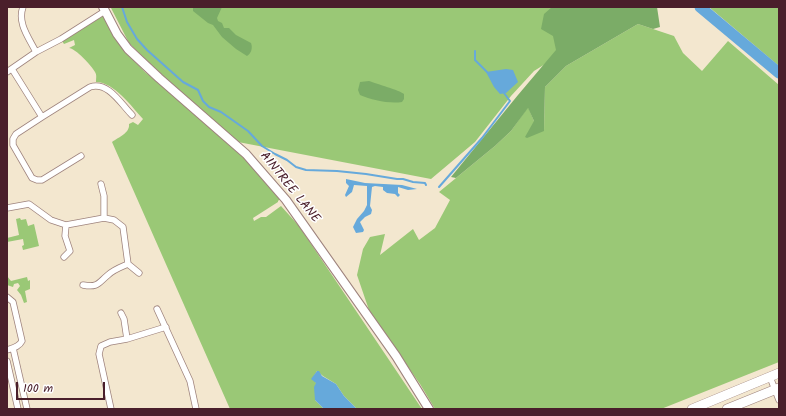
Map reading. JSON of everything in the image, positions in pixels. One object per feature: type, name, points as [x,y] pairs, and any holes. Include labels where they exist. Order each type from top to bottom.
[{"type":"main road","name":"AINTREE LANE","points":[[104,9],[128,49],[246,154],[286,200],[396,356],[429,409]]},
{"type":"main road","points":[[692,409],[779,373]]},
{"type":"main road","points":[[727,409],[777,389]]},
{"type":"street","points":[[23,7],[20,15],[24,29],[36,52]]},
{"type":"street","points":[[42,117],[10,71],[36,52],[61,39],[104,9]]},
{"type":"street","points":[[81,156],[42,180],[38,180],[32,178],[13,146],[13,139],[16,134],[42,117],[90,87],[98,85],[108,90],[132,115]]},
{"type":"street","points":[[101,184],[104,196],[104,218]]},
{"type":"street","points":[[7,208],[29,204],[51,220],[66,225],[104,218],[114,220],[123,227],[128,264],[139,273]]},
{"type":"street","points":[[64,257],[70,251],[65,236],[66,225]]},
{"type":"street","points":[[83,285],[91,286],[100,284],[108,274],[128,264]]},
{"type":"street","points":[[7,297],[13,302],[21,336],[20,344],[10,349],[27,409]]},
{"type":"street","points":[[157,309],[190,381],[196,409]]},
{"type":"street","points":[[121,313],[124,319],[126,339]]},
{"type":"street","points":[[111,409],[99,354],[101,346],[110,342],[126,339],[166,327]]},
{"type":"street","points":[[7,361],[18,409]]},
{"type":"street","points":[[770,377],[777,389],[779,400]]},
{"type":"street","points":[[14,393],[23,391]]},
{"type":"green space","points":[[193,7],[222,7],[217,18],[218,21],[222,23],[224,28],[229,28],[236,35],[251,43],[252,49],[250,54],[247,56],[236,49],[222,37],[213,25],[208,23],[193,11]]},
{"type":"green space","points":[[552,7],[657,7],[660,27],[653,29],[638,24],[566,66],[545,87],[544,131],[527,138],[525,137],[534,121],[528,108],[511,131],[495,146],[456,178],[451,177],[556,50],[553,36],[541,29],[544,14]]},
{"type":"green space","points":[[575,7],[566,51],[534,71],[511,96],[475,142],[431,179],[238,142],[175,88],[129,43],[111,8]]},
{"type":"green space","points":[[709,7],[779,7],[779,66]]},
{"type":"green space","points":[[103,16],[124,50],[145,72],[224,137],[262,175],[280,199],[278,202],[253,218],[254,221],[261,217],[266,217],[281,206],[299,226],[422,409],[357,409],[344,396],[336,384],[317,371],[314,376],[316,383],[315,400],[324,409],[230,409],[112,142],[128,130],[129,124],[133,122],[138,125],[143,119],[116,91],[103,83],[96,82],[96,73],[91,66],[79,54],[69,48],[75,45],[74,40],[64,44],[62,41]]},
{"type":"green space","points":[[638,24],[674,36],[683,53],[702,71],[728,41],[779,85],[779,362],[661,409],[435,409],[420,384],[370,313],[357,275],[363,249],[370,237],[385,234],[380,255],[413,229],[419,240],[435,228],[450,200],[439,192],[511,131],[528,107],[534,121],[544,131],[545,87],[566,66]]},
{"type":"green space","points":[[369,81],[401,92],[404,94],[404,99],[402,102],[386,102],[360,95],[358,90],[360,82]]},
{"type":"green space","points":[[20,218],[21,220],[26,219],[28,226],[34,224],[39,246],[23,250],[23,239],[7,242],[7,238],[19,235],[16,219]]},
{"type":"green space","points":[[7,276],[11,281],[27,277],[28,281],[30,280],[30,289],[25,291],[27,302],[24,303],[17,290],[20,286],[18,283],[14,284],[13,287],[7,285]]},
{"type":"water","points":[[506,69],[513,70],[518,82],[506,93],[500,94],[494,87],[486,72]]},
{"type":"water","points":[[346,179],[365,183],[402,185],[417,189],[408,190],[398,187],[398,193],[400,195],[398,197],[395,194],[387,193],[383,190],[383,187],[372,187],[370,206],[372,210],[371,214],[360,222],[364,230],[363,232],[356,233],[353,227],[367,205],[367,186],[354,185],[352,192],[346,197],[345,195],[349,186],[346,183]]},
{"type":"water","points":[[317,371],[319,371],[322,376],[336,384],[344,396],[357,409],[324,409],[315,400],[314,387],[316,383],[311,379]]},
{"type":"waterway","points":[[122,7],[127,22],[137,39],[147,50],[183,82],[198,90],[203,101],[209,107],[221,112],[248,131],[262,146],[287,160],[296,167],[306,170],[337,171],[403,179],[425,183],[426,185]]},
{"type":"waterway","points":[[700,7],[779,73]]},
{"type":"waterway","points":[[475,51],[475,60],[487,72]]},
{"type":"waterway","points":[[439,187],[482,138],[510,101],[504,93]]}]
